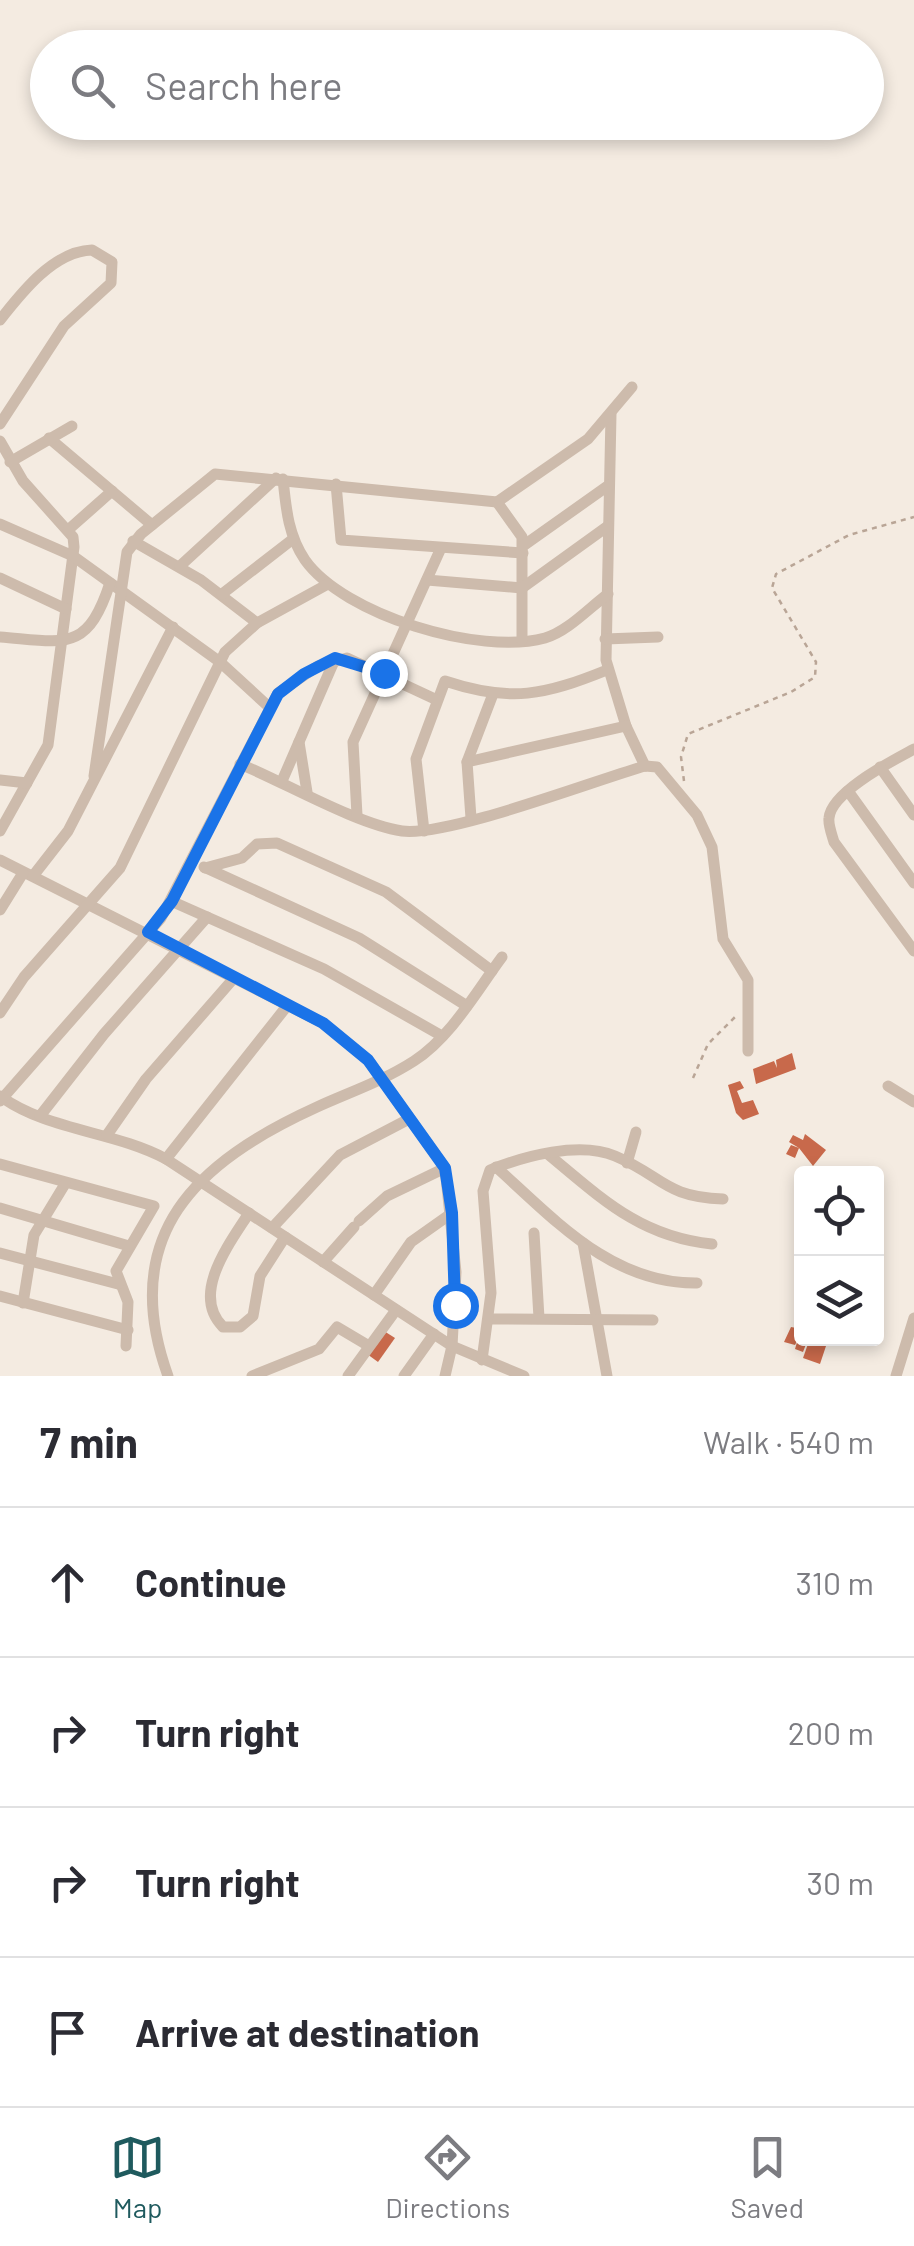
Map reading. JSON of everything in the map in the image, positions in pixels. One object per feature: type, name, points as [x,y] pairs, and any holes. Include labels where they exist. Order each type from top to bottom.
[{"type":"street","points":[[0,320],[44,272],[81,250],[92,250],[112,262],[112,283],[64,326],[0,424]]},
{"type":"street","points":[[0,305],[14,302]]},
{"type":"street","points":[[94,776],[116,587],[126,552],[152,525],[215,474],[497,502],[588,439],[632,387]]},
{"type":"street","points":[[610,414],[607,670],[645,766]]},
{"type":"street","points":[[10,462],[72,426]]},
{"type":"street","points":[[50,438],[152,525]]},
{"type":"street","points":[[0,441],[10,462],[74,541],[48,744],[2,826]]},
{"type":"street","points":[[280,479],[293,539],[328,584],[408,622],[457,638],[522,640],[555,634],[608,594]]},
{"type":"street","points":[[180,566],[280,479]]},
{"type":"street","points":[[336,484],[341,540],[523,550],[609,485]]},
{"type":"street","points":[[68,530],[112,491]]},
{"type":"street","points":[[497,502],[519,528],[523,550],[522,640]]},
{"type":"street","points":[[0,524],[73,556],[220,662],[269,708]]},
{"type":"street","points":[[426,580],[522,588],[608,526]]},
{"type":"street","points":[[222,594],[293,539]]},
{"type":"street","points":[[133,542],[180,566],[256,623]]},
{"type":"street","points":[[357,815],[351,750],[441,548]]},
{"type":"street","points":[[0,578],[66,609]]},
{"type":"street","points":[[0,1012],[120,868],[220,662],[234,642],[256,623],[328,584]]},
{"type":"street","points":[[0,637],[61,642],[84,634],[116,587]]},
{"type":"street","points":[[0,910],[68,831],[174,627]]},
{"type":"street","points":[[606,639],[658,637]]},
{"type":"street","points":[[282,781],[335,658]]},
{"type":"street","points":[[437,700],[384,673],[335,658],[289,684],[269,708],[172,901],[1,1099],[166,1158],[452,1346],[524,1376]]},
{"type":"street","points":[[424,831],[416,759],[446,680],[494,694],[546,692],[607,670]]},
{"type":"street","points":[[471,818],[467,762],[494,694]]},
{"type":"street","points":[[467,762],[626,726]]},
{"type":"street","points":[[299,741],[307,792]]},
{"type":"street","points":[[914,749],[848,791],[832,806],[828,820],[834,842],[914,951]]},
{"type":"street","points":[[240,764],[385,827],[424,831],[645,766],[657,767],[680,791],[712,847],[723,938],[748,980],[748,1051]]},
{"type":"street","points":[[880,768],[914,814]]},
{"type":"street","points":[[0,780],[27,783]]},
{"type":"street","points":[[848,791],[914,883]]},
{"type":"street","points":[[205,868],[242,858],[256,844],[277,843],[386,892],[492,971]]},
{"type":"street","points":[[0,860],[148,932],[353,1044],[445,1168],[456,1272],[452,1346],[445,1376]]},
{"type":"street","points":[[192,861],[359,938],[467,1006]]},
{"type":"street","points":[[172,901],[338,976],[442,1036]]},
{"type":"street","points":[[40,1116],[125,1009],[207,918]]},
{"type":"street","points":[[168,1376],[157,1347],[152,1264],[198,1180],[287,1122],[383,1080],[442,1036],[502,957]]},
{"type":"street","points":[[107,1135],[146,1080],[234,978]]},
{"type":"street","points":[[166,1158],[287,1006]]},
{"type":"street","points":[[888,1086],[914,1102]]},
{"type":"street","points":[[272,1228],[340,1155],[409,1119]]},
{"type":"street","points":[[627,1162],[636,1132]]},
{"type":"street","points":[[482,1360],[490,1319],[483,1190],[486,1176],[496,1167],[549,1155],[600,1152],[627,1162],[678,1195],[723,1199]]},
{"type":"street","points":[[549,1155],[600,1198],[656,1233],[712,1244]]},
{"type":"street","points":[[0,1164],[154,1206],[116,1271],[128,1302],[126,1346]]},
{"type":"street","points":[[496,1167],[582,1243],[645,1279],[698,1283]]},
{"type":"street","points":[[323,1262],[387,1196],[445,1168]]},
{"type":"street","points":[[23,1303],[28,1261],[42,1221],[66,1184]]},
{"type":"street","points":[[0,1208],[130,1246]]},
{"type":"street","points":[[249,1213],[214,1272],[215,1315],[223,1328],[240,1327],[252,1316],[260,1276],[284,1236]]},
{"type":"street","points":[[374,1295],[411,1242],[452,1213]]},
{"type":"street","points":[[534,1233],[539,1318]]},
{"type":"street","points":[[582,1243],[606,1376]]},
{"type":"street","points":[[0,1254],[118,1284]]},
{"type":"street","points":[[0,1296],[128,1330]]},
{"type":"street","points":[[348,1376],[396,1310]]},
{"type":"street","points":[[896,1376],[914,1318]]},
{"type":"street","points":[[490,1319],[652,1320]]},
{"type":"street","points":[[252,1376],[319,1350],[336,1327],[369,1346]]},
{"type":"street","points":[[404,1376],[434,1334]]},
{"type":"path","points":[[680,791],[684,784],[682,748],[688,734],[791,692],[815,678],[816,662],[772,588],[776,574],[849,535],[914,517]]},
{"type":"path","points":[[694,1078],[719,1029],[745,1010]]},
{"type":"building","points":[[792,1053],[796,1069],[756,1084],[753,1069],[774,1061],[777,1068],[776,1060]]},
{"type":"building","points":[[740,1081],[744,1088],[737,1091],[742,1103],[753,1100],[759,1114],[743,1120],[736,1113],[728,1085]]},
{"type":"building","points":[[805,1134],[826,1150],[813,1166],[789,1142],[793,1135],[803,1140]]},
{"type":"building","points":[[791,1145],[799,1148],[795,1158],[786,1154]]},
{"type":"building","points":[[791,1327],[794,1328],[794,1345],[784,1342]]},
{"type":"building","points":[[384,1331],[395,1338],[378,1362],[367,1354]]},
{"type":"building","points":[[807,1346],[826,1346],[820,1364],[803,1358]]},
{"type":"route","points":[[384,673],[347,658],[335,658],[304,674],[278,694],[172,901],[148,932],[342,1034],[368,1060],[445,1168],[452,1213],[455,1305]]}]
